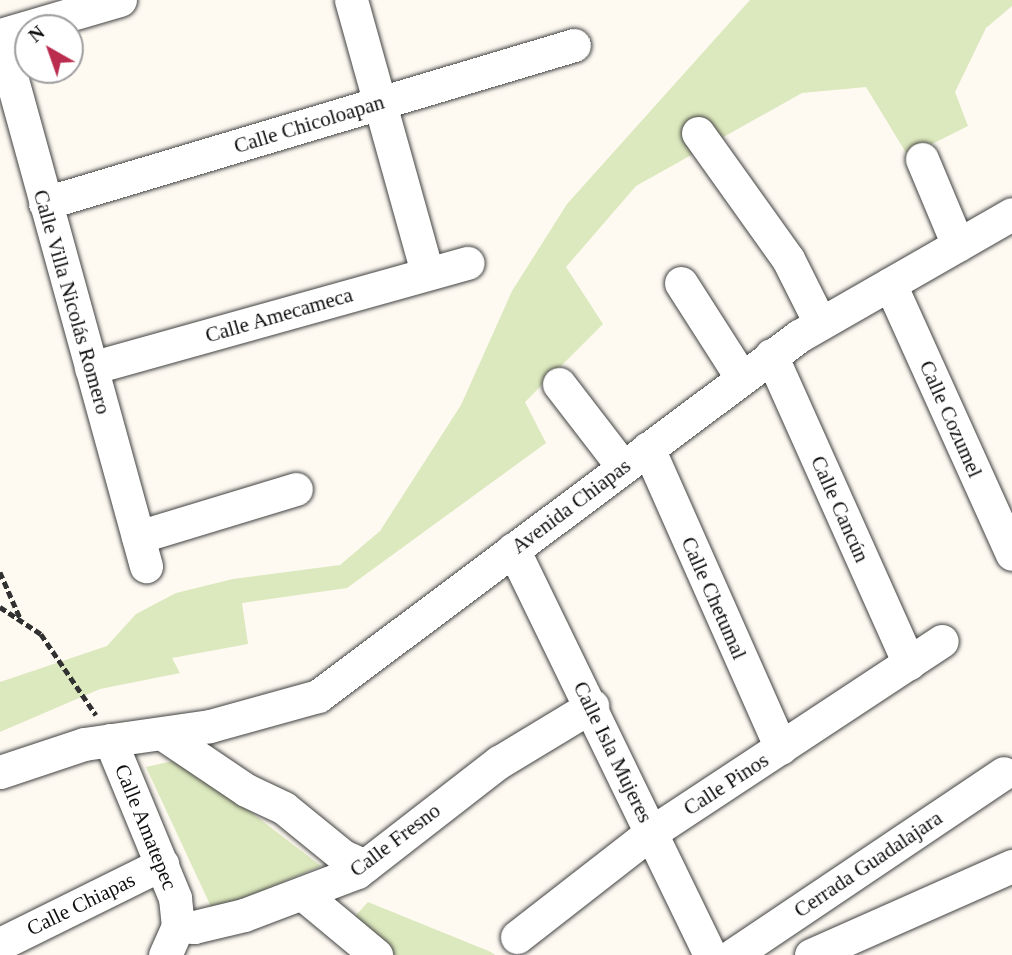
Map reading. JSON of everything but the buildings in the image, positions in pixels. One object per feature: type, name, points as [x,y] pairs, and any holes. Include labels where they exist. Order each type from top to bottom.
[{"type":"street","points":[[0,36],[120,0]]},
{"type":"street","points":[[351,0],[427,273]]},
{"type":"street","name":"Calle Villa Nicolás Romero","points":[[0,36],[142,552],[296,489]]},
{"type":"street","name":"Calle Chicoloapan","points":[[45,203],[574,45]]},
{"type":"street","points":[[698,133],[788,258],[820,323]]},
{"type":"street","points":[[922,159],[958,245]]},
{"type":"street","name":"Avenida Chiapas","points":[[0,772],[52,752],[110,740],[163,734],[318,696],[771,355],[820,323],[1012,214]]},
{"type":"street","name":"Calle Amecameca","points":[[91,368],[468,263]]},
{"type":"street","points":[[681,283],[741,377]]},
{"type":"street","name":"Calle Cozumel","points":[[890,284],[1012,554]]},
{"type":"street","name":"Calle Cancún","points":[[771,355],[909,663]]},
{"type":"street","name":"Calle Chetumal","points":[[559,384],[636,458],[781,748]]},
{"type":"street","name":"Calle Isla Mujeres","points":[[513,549],[592,706],[710,955]]},
{"type":"street","name":"Calle Pinos","points":[[517,937],[652,832],[942,640]]},
{"type":"street","name":"Calle Fresno","points":[[172,941],[209,925],[304,895],[365,866],[499,762],[592,706]]},
{"type":"street","points":[[163,734],[246,790],[284,808],[343,856],[365,866]]},
{"type":"street","name":"Calle Amatepec","points":[[110,740],[176,898],[172,941]]},
{"type":"street","name":"Cerrada Guadalajara","points":[[733,955],[1004,773]]},
{"type":"street","name":"Calle Chiapas","points":[[0,944],[162,864]]},
{"type":"street","points":[[811,955],[1012,866]]},
{"type":"street","points":[[304,895],[376,955]]},
{"type":"path","points":[[0,572],[21,620]]},
{"type":"path","points":[[0,607],[41,634],[72,676],[110,740]]},
{"type":"green space","points":[[750,0],[1012,0],[1012,6],[986,28],[955,92],[968,126],[908,156],[866,87],[802,93],[636,186],[566,267],[603,324],[525,402],[546,443],[347,588],[242,603],[248,644],[172,658],[180,673],[100,689],[0,732],[0,682],[107,646],[136,614],[176,593],[233,579],[340,565],[380,531],[461,405],[512,291],[567,204]]},
{"type":"green space","points":[[182,759],[321,866],[213,911],[146,767]]},
{"type":"green space","points":[[368,902],[495,955],[390,955],[348,924]]}]
